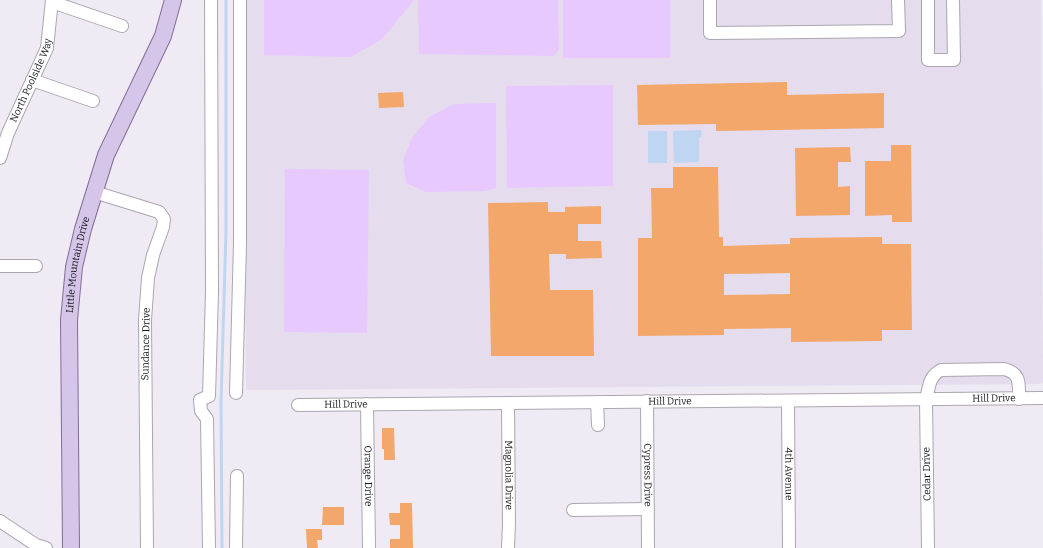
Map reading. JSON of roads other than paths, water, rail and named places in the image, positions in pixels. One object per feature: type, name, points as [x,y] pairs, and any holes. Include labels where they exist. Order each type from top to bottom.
[{"type":"main road","name":"Little Mountain Drive","points":[[71,548],[70,313],[74,266],[83,229],[106,155],[163,36],[173,0]]},
{"type":"street","points":[[209,548],[208,419],[200,412],[200,400],[209,396],[212,292],[211,0]]},
{"type":"street","points":[[236,393],[240,243],[240,0]]},
{"type":"street","points":[[710,0],[710,34],[898,32],[898,0]]},
{"type":"street","points":[[928,0],[928,60],[954,60],[953,0]]},
{"type":"street","points":[[52,1],[122,26]]},
{"type":"street","name":"North Poolside Way","points":[[0,158],[8,133],[47,48],[52,1]]},
{"type":"street","points":[[32,80],[93,101]]},
{"type":"street","name":"Sundance Drive","points":[[94,192],[159,212],[164,219],[148,278],[145,320],[147,548]]},
{"type":"street","points":[[0,266],[36,266]]},
{"type":"street","name":"Cedar Drive","points":[[928,548],[926,400],[932,377],[936,372],[941,370],[1004,369],[1015,374],[1018,382],[1019,399]]},
{"type":"street","name":"Hill Drive","points":[[298,405],[1043,398]]},
{"type":"street","name":"4th Avenue","points":[[788,401],[789,548]]},
{"type":"street","points":[[597,402],[598,425]]},
{"type":"street","name":"Cypress Drive","points":[[647,402],[648,548]]},
{"type":"street","name":"Magnolia Drive","points":[[508,403],[508,548]]},
{"type":"street","name":"Orange Drive","points":[[367,404],[369,548]]},
{"type":"street","points":[[236,548],[237,476]]},
{"type":"street","points":[[573,510],[648,509]]},
{"type":"street","points":[[0,520],[36,545],[46,548]]},
{"type":"water","points":[[701,130],[702,137],[699,138],[699,162],[674,163],[673,131]]},
{"type":"water","points":[[648,131],[667,131],[667,163],[648,163]]},
{"type":"waterway","points":[[222,548],[221,403],[226,231],[226,0]]}]
